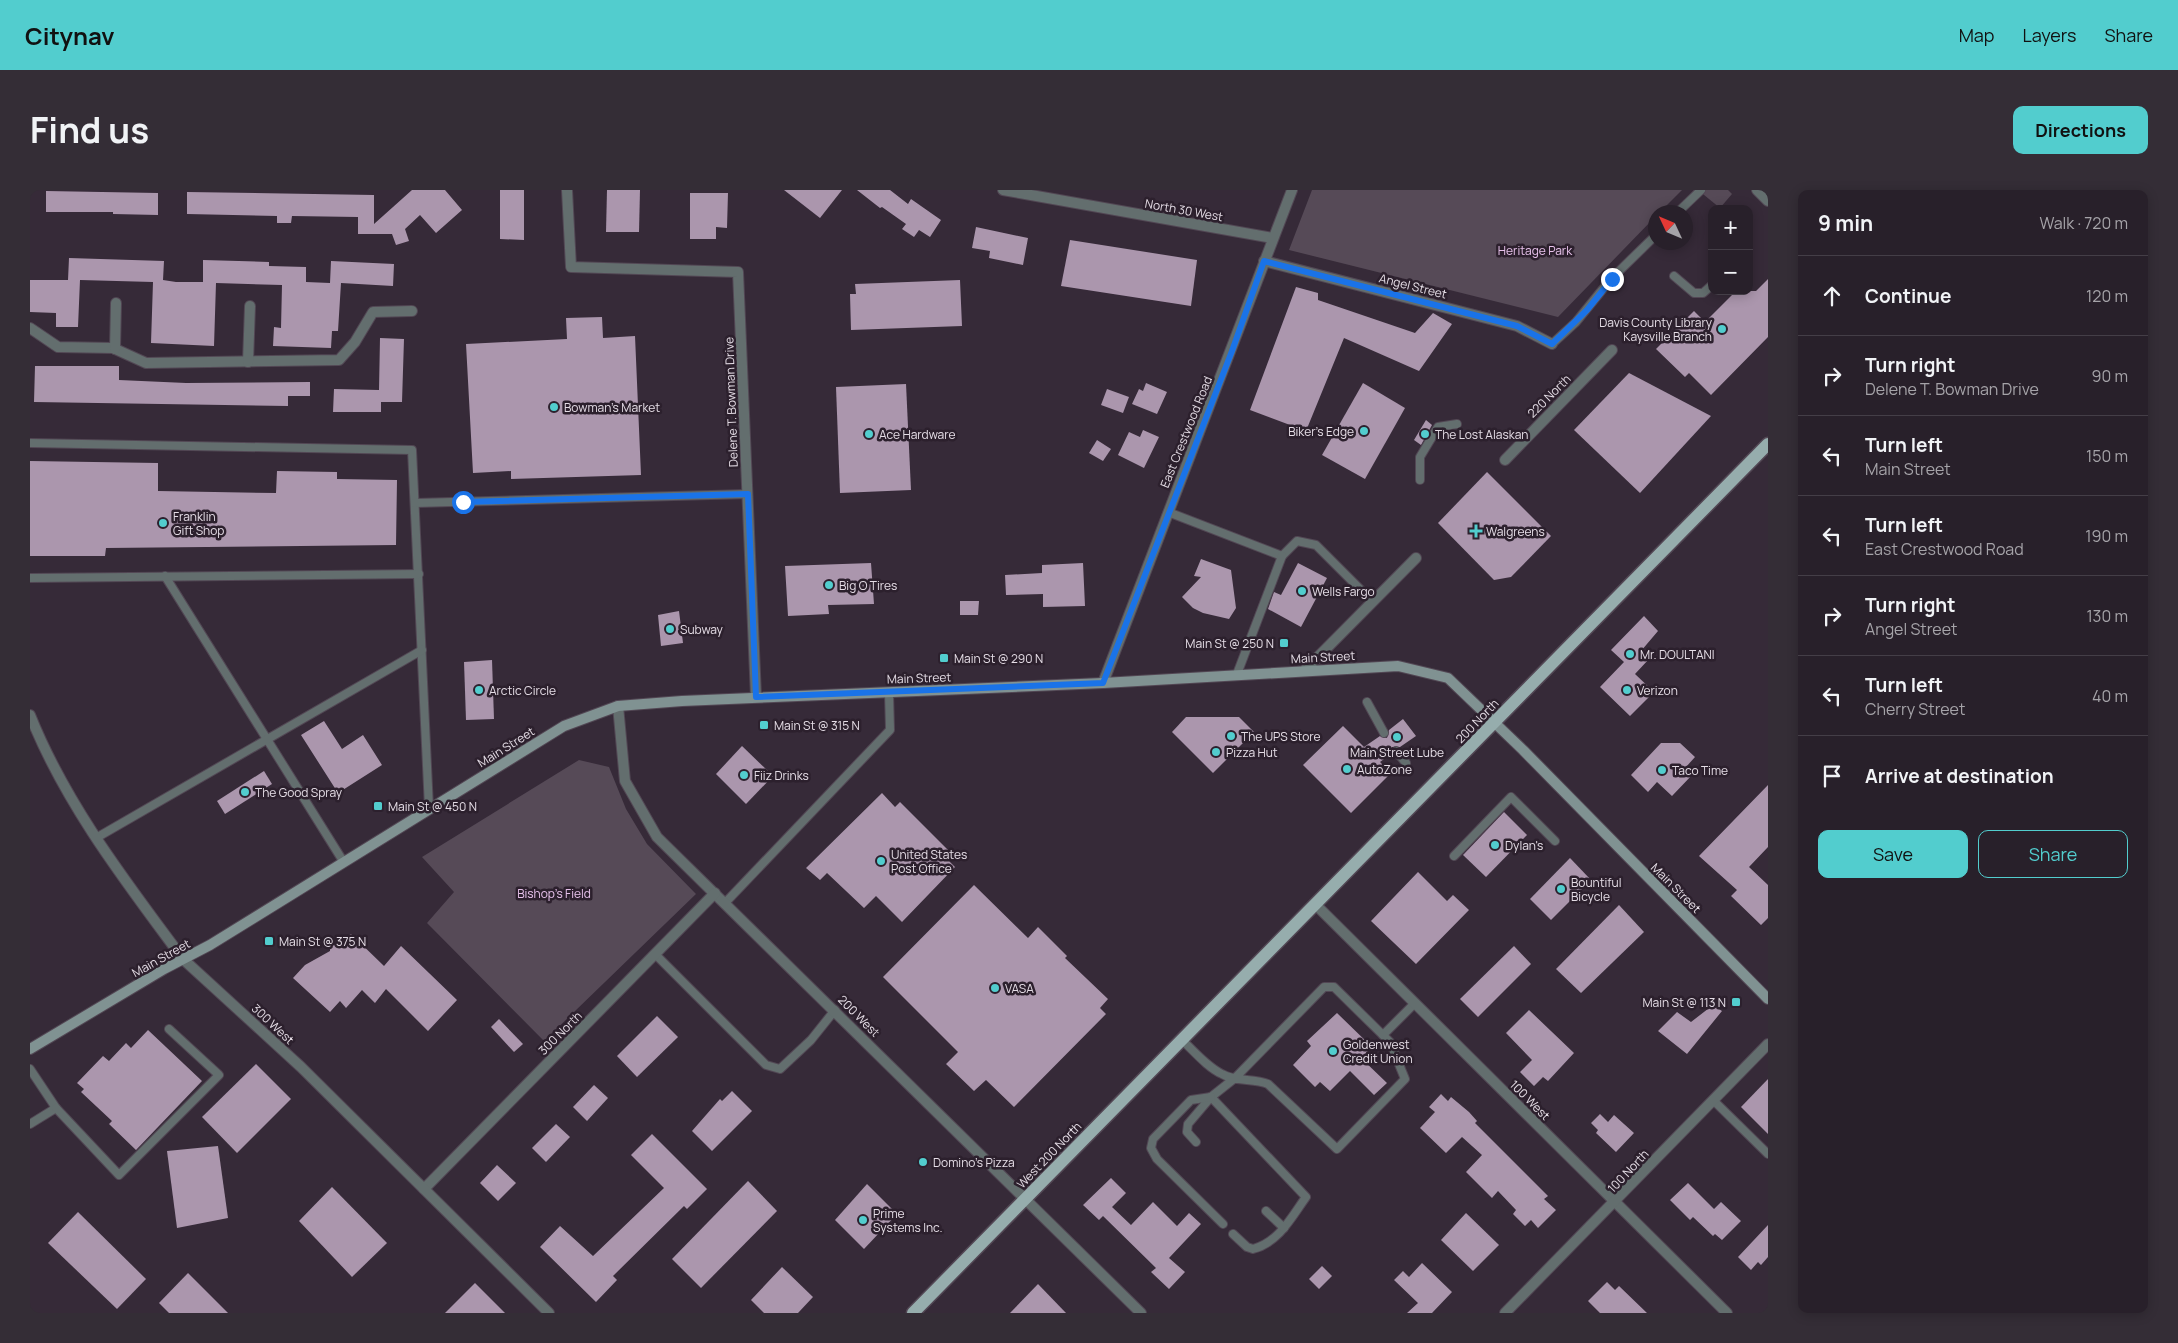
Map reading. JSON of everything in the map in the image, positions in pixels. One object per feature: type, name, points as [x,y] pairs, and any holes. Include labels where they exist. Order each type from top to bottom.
[{"type":"main road","name":"200 North","points":[[1205,1016],[1768,444]]},
{"type":"main road","name":"Main Street","points":[[30,1049],[183,959],[564,726],[618,706],[756,697],[1103,683],[1398,666],[1448,678],[1768,999]]},
{"type":"main road","name":"West 200 North","points":[[913,1313],[1205,1016]]},
{"type":"street","name":"Delene T. Bowman Drive","points":[[567,190],[571,267],[738,272],[756,697]]},
{"type":"street","name":"North 30 West","points":[[1003,190],[1273,238]]},
{"type":"street","name":"East Crestwood Road","points":[[1103,683],[1232,351],[1292,190]]},
{"type":"street","points":[[1757,190],[1768,201]]},
{"type":"street","name":"Angel Street","points":[[1264,261],[1517,326],[1552,344]]},
{"type":"street","points":[[115,349],[116,303]]},
{"type":"street","points":[[248,362],[250,306]]},
{"type":"street","points":[[30,328],[58,347],[115,349],[146,363],[339,360],[355,342],[373,312],[412,311]]},
{"type":"street","name":"220 North","points":[[1505,460],[1612,350]]},
{"type":"street","points":[[1304,671],[1416,558]]},
{"type":"street","name":"200 West","points":[[618,706],[625,781],[657,837],[1142,1313]]},
{"type":"street","name":"300 West","points":[[30,715],[42,746],[68,794],[96,838],[183,959],[301,1067],[549,1313]]},
{"type":"street","name":"300 North","points":[[424,1189],[715,894]]},
{"type":"street","name":"100 West","points":[[1316,904],[1726,1313]]},
{"type":"street","name":"100 North","points":[[1506,1313],[1768,1044]]},
{"type":"lane","points":[[1685,205],[1701,190]]},
{"type":"lane","points":[[1552,344],[1576,322],[1612,279],[1648,243]]},
{"type":"lane","points":[[1674,276],[1694,294],[1703,293],[1708,289]]},
{"type":"lane","points":[[1420,480],[1420,457],[1438,427],[1457,424]]},
{"type":"lane","points":[[30,443],[412,450],[430,808]]},
{"type":"lane","points":[[415,503],[748,494]]},
{"type":"lane","points":[[1168,512],[1282,556]]},
{"type":"lane","points":[[1237,674],[1282,556],[1298,541],[1316,545],[1373,602]]},
{"type":"lane","points":[[30,578],[419,574]]},
{"type":"lane","points":[[165,576],[343,861]]},
{"type":"lane","points":[[96,838],[422,650]]},
{"type":"lane","points":[[725,903],[890,730],[889,692]]},
{"type":"lane","points":[[1367,702],[1384,733]]},
{"type":"lane","points":[[1396,751],[1406,763]]},
{"type":"lane","points":[[1454,856],[1511,798],[1555,841]]},
{"type":"lane","points":[[655,954],[766,1064],[780,1069],[812,1040],[834,1010]]},
{"type":"lane","points":[[1182,1040],[1222,1075],[1235,1078],[1257,1080],[1268,1084],[1337,1149],[1405,1079],[1390,1042],[1334,987],[1324,986],[1235,1078],[1211,1098],[1188,1124],[1187,1132],[1196,1142]]},
{"type":"lane","points":[[1383,1035],[1415,1003]]},
{"type":"lane","points":[[30,1069],[56,1108],[119,1175],[219,1075],[169,1029]]},
{"type":"lane","points":[[1211,1098],[1306,1197],[1284,1228],[1270,1243],[1253,1249],[1247,1247],[1233,1234]]},
{"type":"lane","points":[[1211,1098],[1191,1100],[1153,1139],[1151,1148],[1157,1159],[1223,1224]]},
{"type":"lane","points":[[1713,1100],[1768,1154]]},
{"type":"lane","points":[[30,1124],[56,1108]]},
{"type":"lane","points":[[1266,1211],[1284,1228]]},
{"type":"green space","name":"Heritage Park","points":[[1312,190],[1682,190],[1667,205],[1648,205],[1648,224],[1558,317],[1289,250]]},
{"type":"green space","points":[[1698,190],[1728,190],[1732,194],[1723,205],[1716,205]]},
{"type":"green space","name":"Bishop's Field","points":[[579,760],[609,767],[626,809],[647,844],[696,894],[544,1041],[427,923],[454,892],[422,857]]},
{"type":"building","points":[[412,190],[445,190],[462,210],[436,233],[420,215],[405,229],[409,241],[396,245],[392,234],[358,234],[358,217],[292,216],[291,223],[277,223],[277,216],[187,214],[187,192],[374,195],[374,224]]},
{"type":"building","points":[[500,190],[524,190],[524,240],[500,239]]},
{"type":"building","points":[[607,190],[640,190],[639,232],[606,232]]},
{"type":"building","points":[[784,190],[842,190],[820,218]]},
{"type":"building","points":[[857,190],[890,190],[908,204],[911,199],[941,220],[930,237],[919,230],[914,237],[902,229],[906,224],[882,207],[880,208]]},
{"type":"building","points":[[46,191],[158,193],[158,215],[113,214],[113,212],[46,212]]},
{"type":"building","points":[[690,193],[728,193],[727,228],[716,227],[716,239],[690,239]]},
{"type":"building","points":[[976,227],[1028,238],[1023,265],[989,258],[990,251],[972,248]]},
{"type":"building","points":[[1070,240],[1197,260],[1191,306],[1061,286]]},
{"type":"building","points":[[69,258],[164,261],[163,280],[176,282],[203,282],[203,260],[269,262],[269,266],[306,267],[306,282],[330,283],[331,261],[394,264],[393,286],[341,283],[338,331],[332,331],[331,348],[273,346],[274,327],[281,328],[282,285],[216,283],[214,346],[151,343],[153,282],[80,280],[78,327],[56,327],[56,313],[30,312],[30,280],[68,280]]},
{"type":"building","name":"Davis County Library Kaysville Branch","points":[[1768,279],[1768,337],[1711,395],[1689,373],[1685,377],[1656,349],[1694,311],[1705,322],[1732,295],[1753,295],[1753,291],[1756,291]]},
{"type":"building","points":[[960,280],[962,326],[851,330],[850,294],[856,294],[855,284]]},
{"type":"building","points":[[1296,287],[1318,293],[1318,300],[1415,333],[1433,313],[1452,324],[1419,371],[1344,338],[1306,431],[1250,410]]},
{"type":"building","name":"Bowman's Market","points":[[602,317],[603,338],[635,336],[641,475],[511,479],[511,471],[473,473],[466,344],[567,339],[566,318]]},
{"type":"building","points":[[380,338],[404,339],[402,402],[381,402],[381,412],[333,412],[334,389],[379,390]]},
{"type":"building","points":[[35,366],[119,366],[119,380],[186,383],[310,382],[310,396],[288,396],[288,406],[34,402]]},
{"type":"building","points":[[1629,373],[1711,416],[1640,493],[1574,430]]},
{"type":"building","points":[[1146,383],[1167,392],[1157,414],[1132,404],[1139,389],[1143,391]]},
{"type":"building","name":"Biker's Edge","points":[[1363,383],[1405,408],[1365,479],[1322,455]]},
{"type":"building","points":[[906,384],[911,490],[840,493],[836,387]]},
{"type":"building","points":[[1107,389],[1129,397],[1123,413],[1101,405]]},
{"type":"building","name":"The Lost Alaskan","points":[[1426,420],[1432,425],[1421,445],[1414,440]]},
{"type":"building","points":[[1143,430],[1159,437],[1144,468],[1118,455],[1129,432],[1140,437]]},
{"type":"building","points":[[1097,440],[1111,449],[1103,461],[1089,453]]},
{"type":"building","points":[[30,461],[158,463],[158,491],[276,493],[277,471],[337,472],[337,479],[397,480],[396,545],[106,548],[105,556],[30,556]]},
{"type":"building","name":"Walgreens","points":[[1487,472],[1551,536],[1511,577],[1494,580],[1438,523]]},
{"type":"building","points":[[1201,559],[1231,570],[1236,608],[1229,619],[1203,613],[1193,608],[1182,597],[1201,577],[1194,576]]},
{"type":"building","name":"Big O Tires","points":[[871,563],[874,604],[828,605],[829,614],[788,616],[785,566]]},
{"type":"building","points":[[1083,563],[1085,606],[1043,607],[1043,594],[1006,595],[1005,575],[1042,573],[1042,565]]},
{"type":"building","name":"Wells Fargo","points":[[1298,563],[1327,578],[1301,627],[1268,609],[1274,592],[1281,595]]},
{"type":"building","points":[[960,601],[979,601],[978,615],[960,615]]},
{"type":"building","name":"Subway","points":[[679,611],[683,643],[661,646],[658,615]]},
{"type":"building","points":[[1644,616],[1658,631],[1641,651],[1649,659],[1635,674],[1654,692],[1630,716],[1600,687],[1624,662],[1611,650]]},
{"type":"building","name":"Arctic Circle","points":[[492,660],[494,719],[466,720],[464,662]]},
{"type":"building","points":[[1186,717],[1239,717],[1254,732],[1213,773],[1172,732]]},
{"type":"building","name":"AutoZone","points":[[1403,719],[1416,736],[1400,747],[1392,747],[1391,754],[1380,762],[1391,773],[1351,813],[1303,765],[1343,726],[1364,747],[1380,736],[1387,738],[1389,730]]},
{"type":"building","points":[[324,721],[342,749],[363,735],[382,765],[338,793],[301,735]]},
{"type":"building","name":"Taco Time","points":[[1661,743],[1680,743],[1695,757],[1686,767],[1693,774],[1672,796],[1657,782],[1648,792],[1631,775]]},
{"type":"building","name":"Fiiz Drinks","points":[[742,746],[773,776],[746,804],[716,774]]},
{"type":"building","name":"The Good Spray","points":[[264,771],[272,784],[225,814],[217,801]]},
{"type":"building","points":[[1768,785],[1768,847],[1749,867],[1768,885],[1768,918],[1761,925],[1731,896],[1737,890],[1699,856]]},
{"type":"building","name":"United States Post Office","points":[[882,793],[895,807],[900,802],[949,851],[944,856],[955,867],[902,922],[876,896],[864,908],[827,873],[820,880],[806,868]]},
{"type":"building","name":"Dylan's","points":[[1504,812],[1527,835],[1486,877],[1463,855]]},
{"type":"building","name":"Bountiful Bicycle","points":[[1570,858],[1591,880],[1551,920],[1530,899]]},
{"type":"building","points":[[1418,872],[1447,901],[1453,895],[1469,910],[1416,964],[1371,921]]},
{"type":"building","name":"VASA","points":[[974,885],[1028,938],[1038,927],[1067,956],[1065,958],[1108,999],[1100,1008],[1106,1014],[1014,1107],[986,1080],[974,1091],[946,1064],[958,1052],[883,977]]},
{"type":"building","points":[[1619,905],[1644,932],[1581,993],[1556,969]]},
{"type":"building","points":[[351,934],[384,966],[401,946],[457,1000],[428,1031],[386,989],[375,1003],[362,990],[346,1008],[340,1001],[330,1012],[293,978],[305,965],[330,951],[330,946]]},
{"type":"building","points":[[1514,946],[1531,964],[1478,1017],[1460,999]]},
{"type":"building","points":[[1713,1005],[1722,1011],[1687,1054],[1658,1031],[1677,1012],[1691,1022]]},
{"type":"building","points":[[1529,1010],[1574,1053],[1548,1081],[1543,1077],[1534,1086],[1520,1072],[1532,1060],[1506,1033]]},
{"type":"building","points":[[1337,1013],[1372,1047],[1361,1058],[1387,1083],[1374,1095],[1350,1071],[1330,1091],[1320,1082],[1315,1087],[1293,1065],[1311,1046],[1307,1041]]},
{"type":"building","points":[[657,1016],[678,1037],[637,1077],[617,1056]]},
{"type":"building","points":[[499,1019],[523,1044],[514,1052],[491,1027]]},
{"type":"building","points":[[148,1030],[202,1081],[136,1150],[109,1124],[112,1121],[81,1092],[84,1089],[77,1083],[103,1056],[109,1061],[126,1043],[131,1048]]},
{"type":"building","points":[[256,1064],[291,1099],[237,1153],[202,1117]]},
{"type":"building","points":[[1768,1079],[1768,1134],[1741,1107]]},
{"type":"building","points":[[594,1085],[608,1098],[587,1121],[573,1107]]},
{"type":"building","points":[[732,1091],[752,1111],[712,1151],[692,1131],[720,1099],[722,1101]]},
{"type":"building","points":[[1441,1094],[1448,1101],[1451,1097],[1469,1112],[1477,1121],[1475,1123],[1548,1196],[1544,1199],[1556,1210],[1538,1228],[1531,1220],[1525,1226],[1513,1214],[1516,1210],[1498,1191],[1492,1198],[1466,1172],[1482,1155],[1462,1137],[1446,1153],[1420,1128],[1435,1112],[1429,1107]]},
{"type":"building","points":[[1600,1114],[1608,1122],[1614,1115],[1634,1133],[1616,1152],[1596,1133],[1598,1130],[1591,1123]]},
{"type":"building","points":[[556,1124],[570,1137],[546,1162],[532,1148]]},
{"type":"building","points":[[652,1134],[707,1189],[687,1209],[684,1206],[613,1276],[617,1280],[596,1302],[540,1247],[560,1226],[593,1256],[664,1188],[631,1155]]},
{"type":"building","points":[[218,1146],[228,1218],[177,1228],[167,1151]]},
{"type":"building","points":[[497,1165],[516,1183],[498,1201],[480,1183]]},
{"type":"building","points":[[1111,1178],[1126,1193],[1112,1207],[1131,1225],[1153,1202],[1177,1226],[1189,1213],[1201,1224],[1169,1258],[1185,1272],[1169,1289],[1151,1272],[1156,1268],[1103,1216],[1099,1220],[1083,1205]]},
{"type":"building","points":[[748,1181],[777,1211],[701,1288],[672,1259]]},
{"type":"building","points":[[1688,1183],[1714,1209],[1721,1202],[1741,1221],[1722,1240],[1715,1234],[1713,1236],[1693,1217],[1690,1220],[1670,1200]]},
{"type":"building","points":[[867,1184],[897,1214],[864,1249],[835,1220]]},
{"type":"building","points":[[332,1187],[387,1243],[352,1277],[299,1221]]},
{"type":"building","points":[[78,1212],[146,1279],[117,1309],[48,1243]]},
{"type":"building","points":[[1466,1213],[1499,1245],[1473,1271],[1441,1240]]},
{"type":"building","points":[[1768,1225],[1768,1257],[1761,1265],[1758,1262],[1751,1270],[1738,1257]]},
{"type":"building","points":[[1422,1263],[1452,1292],[1432,1313],[1407,1313],[1418,1303],[1394,1280],[1403,1271],[1409,1277]]},
{"type":"building","points":[[1322,1266],[1332,1276],[1319,1289],[1309,1279]]},
{"type":"building","points":[[782,1267],[813,1297],[798,1313],[764,1313],[751,1300]]},
{"type":"building","points":[[188,1273],[228,1313],[169,1313],[159,1303]]},
{"type":"building","points":[[1607,1282],[1615,1290],[1619,1286],[1647,1313],[1600,1313],[1588,1301]]},
{"type":"building","points":[[475,1283],[505,1313],[445,1313]]},
{"type":"building","points":[[1038,1284],[1066,1313],[1010,1313]]},
{"type":"place","name":"Davis County Library Kaysville Branch","points":[[1722,329]]},
{"type":"place","name":"Bowman's Market","points":[[554,407]]},
{"type":"place","name":"Biker's Edge","points":[[1364,431]]},
{"type":"place","name":"Ace Hardware","points":[[869,434]]},
{"type":"place","name":"The Lost Alaskan","points":[[1425,434]]},
{"type":"place","name":"Franklin Gift Shop","points":[[163,523]]},
{"type":"place","name":"Walgreens","points":[[1476,531]]},
{"type":"place","name":"Big O Tires","points":[[829,585]]},
{"type":"place","name":"Wells Fargo","points":[[1302,591]]},
{"type":"place","name":"Subway","points":[[670,629]]},
{"type":"place","name":"Main St @ 250 N","points":[[1284,643]]},
{"type":"place","name":"Mr. DOULTANI","points":[[1630,654]]},
{"type":"place","name":"Main St @ 290 N","points":[[944,658]]},
{"type":"place","name":"Arctic Circle","points":[[479,690]]},
{"type":"place","name":"Verizon","points":[[1627,690]]},
{"type":"place","name":"Main St @ 315 N","points":[[764,725]]},
{"type":"place","name":"The UPS Store","points":[[1231,736]]},
{"type":"place","name":"Main Street Lube","points":[[1397,737]]},
{"type":"place","name":"Pizza Hut","points":[[1216,752]]},
{"type":"place","name":"AutoZone","points":[[1347,769]]},
{"type":"place","name":"Taco Time","points":[[1662,770]]},
{"type":"place","name":"Fiiz Drinks","points":[[744,775]]},
{"type":"place","name":"The Good Spray","points":[[245,792]]},
{"type":"place","name":"Main St @ 450 N","points":[[378,806]]},
{"type":"place","name":"Dylan's","points":[[1495,845]]},
{"type":"place","name":"United States Post Office","points":[[881,861]]},
{"type":"place","name":"Bountiful Bicycle","points":[[1561,889]]},
{"type":"place","name":"Main St @ 375 N","points":[[269,941]]},
{"type":"place","name":"VASA","points":[[995,988]]},
{"type":"place","name":"Main St @ 113 N","points":[[1736,1002]]},
{"type":"place","name":"Goldenwest Credit Union","points":[[1333,1051]]},
{"type":"place","name":"Domino's Pizza","points":[[923,1162]]},
{"type":"place","name":"Prime Systems Inc.","points":[[863,1220]]},
{"type":"route","points":[[463,502],[748,494],[756,697],[1103,683],[1121,632],[1232,351],[1264,261],[1517,326],[1552,344],[1576,322],[1612,279]]}]
